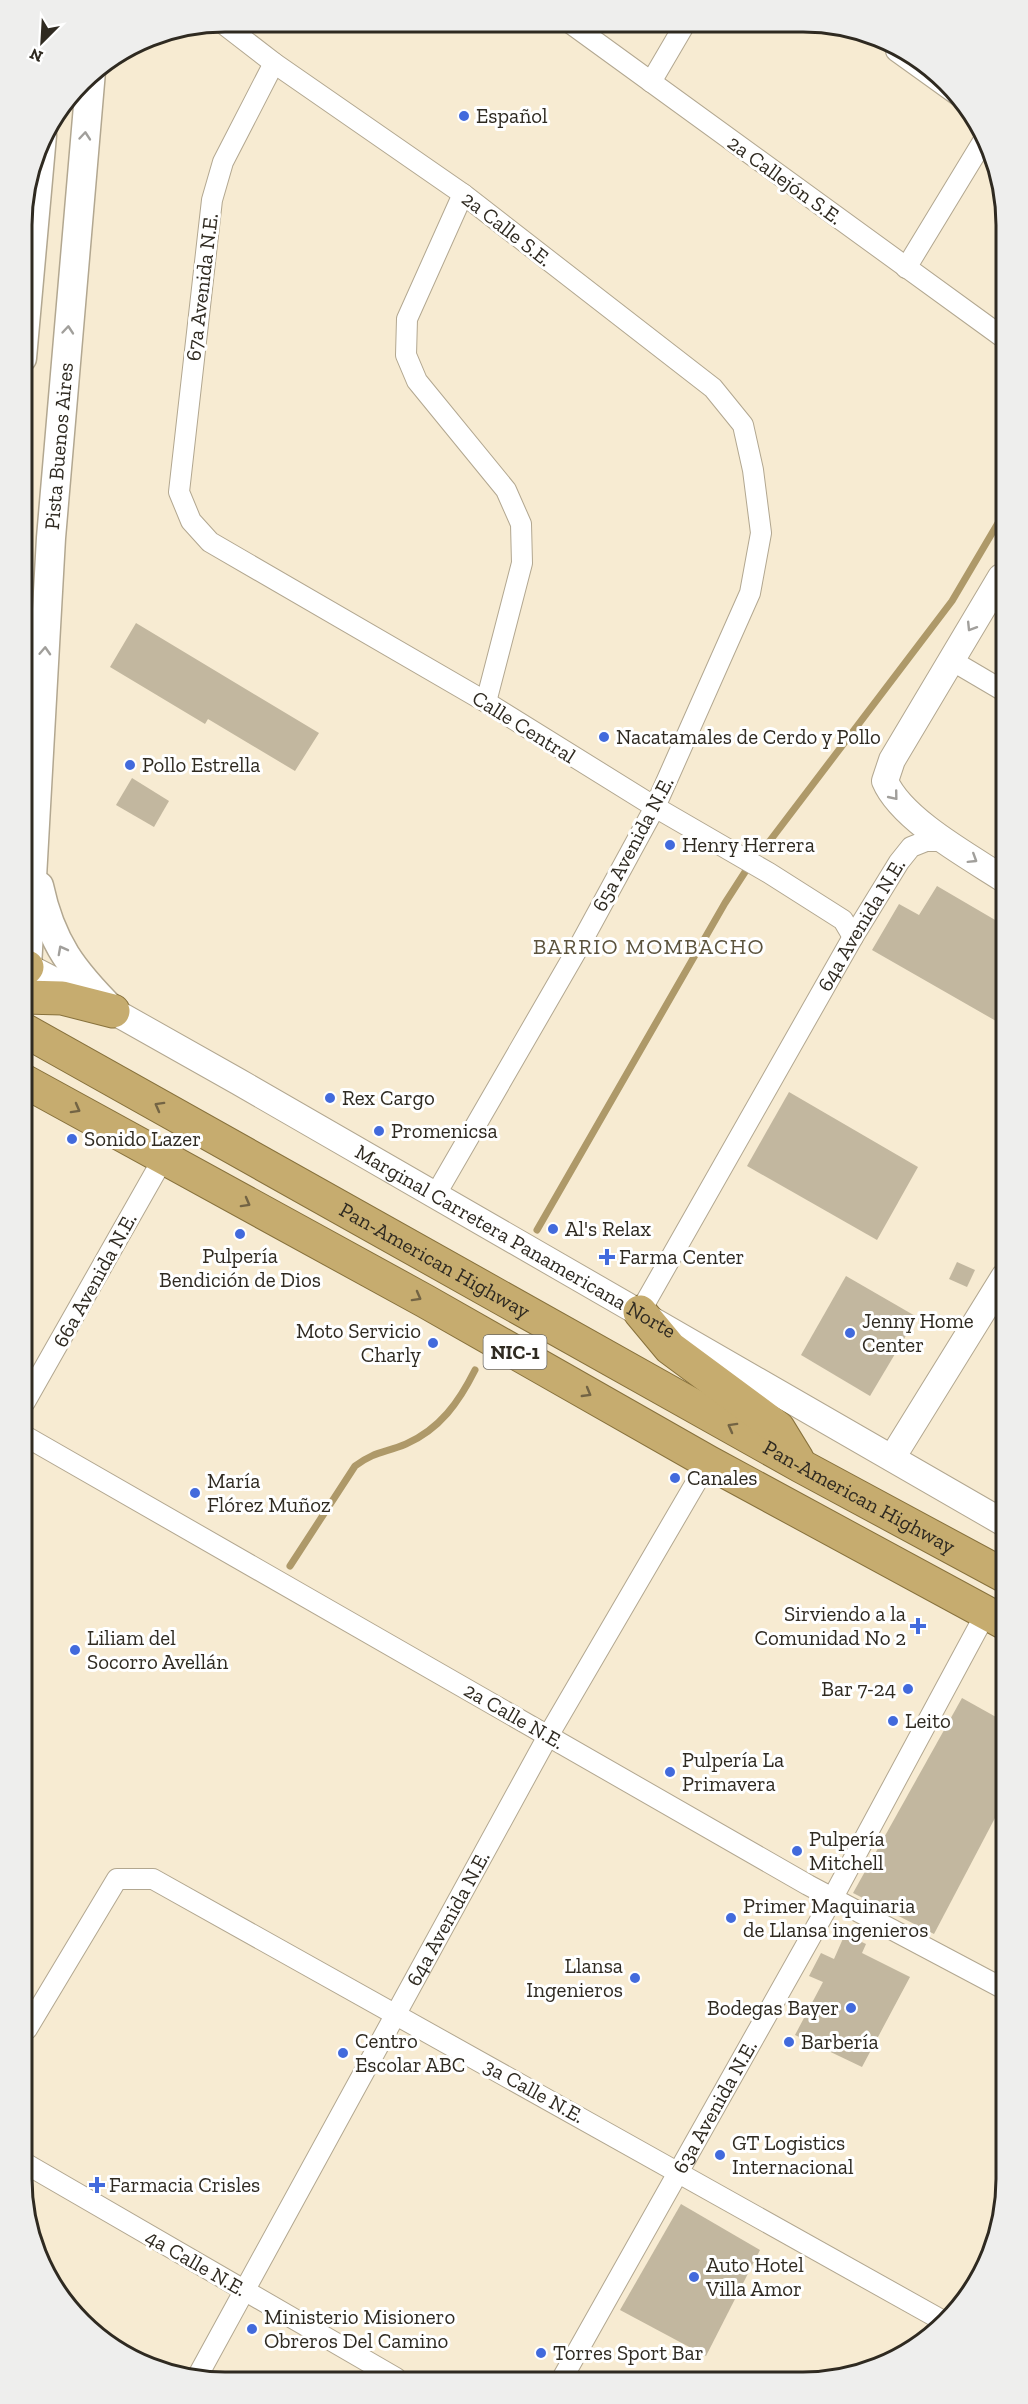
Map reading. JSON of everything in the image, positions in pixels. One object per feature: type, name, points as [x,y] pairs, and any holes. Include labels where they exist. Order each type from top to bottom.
[{"type":"highway","points":[[32,979],[62,998],[112,1011]]},
{"type":"highway","name":"Pan-American Highway","points":[[32,1034],[801,1466],[996,1571]]},
{"type":"highway","name":"Pan-American Highway","points":[[32,1085],[425,1300],[708,1462],[995,1618]]},
{"type":"highway","points":[[640,1312],[670,1348],[778,1428],[801,1466]]},
{"type":"main road","name":"Pista Buenos Aires","points":[[32,871],[32,709],[51,538],[90,86]]},
{"type":"main road","points":[[32,229],[36,182]]},
{"type":"main road","points":[[33,856],[42,900],[52,933],[68,962],[112,1011]]},
{"type":"street","name":"2a Calle S.E.","points":[[234,32],[274,63],[463,194],[713,388],[743,425],[753,470]]},
{"type":"street","name":"2a Callejón S.E.","points":[[582,32],[997,334]]},
{"type":"street","points":[[651,82],[679,32]]},
{"type":"street","name":"67a Avenida N.E.","points":[[191,521],[179,492],[212,200],[223,162],[274,63]]},
{"type":"street","points":[[906,268],[980,146]]},
{"type":"street","points":[[463,194],[407,319],[406,355],[417,381],[506,490],[521,524],[522,563],[486,702]]},
{"type":"street","name":"65a Avenida N.E.","points":[[436,1194],[581,943],[655,807],[750,593],[761,533],[753,470]]},
{"type":"street","name":"Calle Central","points":[[191,521],[210,542],[486,702],[655,807],[769,873],[843,920],[853,937]]},
{"type":"street","points":[[997,584],[892,760],[885,781],[889,792],[897,801],[943,841],[997,875]]},
{"type":"street","points":[[951,660],[997,687]]},
{"type":"street","name":"64a Avenida N.E.","points":[[640,1312],[853,937],[900,862],[911,847],[926,842],[943,841]]},
{"type":"street","name":"Marginal Carretera Panamericana Norte","points":[[112,1011],[436,1194],[996,1519]]},
{"type":"street","name":"66a Avenida N.E.","points":[[32,1390],[164,1157]]},
{"type":"street","points":[[892,1458],[996,1289]]},
{"type":"street","name":"2a Calle N.E.","points":[[32,1439],[832,1899],[996,1985]]},
{"type":"street","name":"64a Avenida N.E.","points":[[201,2371],[548,1736],[708,1462]]},
{"type":"street","name":"63a Avenida N.E.","points":[[566,2372],[832,1899],[995,1618]]},
{"type":"street","name":"3a Calle N.E.","points":[[32,2021],[117,1880],[153,1879],[938,2318]]},
{"type":"street","name":"4a Calle N.E.","points":[[32,2166],[386,2372]]},
{"type":"building","points":[[136,623],[319,733],[295,771],[208,719],[205,724],[110,667]]},
{"type":"building","points":[[132,778],[169,801],[154,827],[116,805]]},
{"type":"building","points":[[937,886],[997,921],[997,1021],[872,950],[899,904],[919,915]]},
{"type":"building","points":[[789,1092],[918,1167],[877,1240],[747,1166]]},
{"type":"building","points":[[957,1262],[975,1270],[967,1287],[949,1279]]},
{"type":"building","points":[[846,1276],[917,1317],[870,1396],[801,1355]]},
{"type":"building","points":[[962,1698],[996,1717],[996,1816],[934,1934],[853,1893]]},
{"type":"building","name":"Bodegas Bayer","points":[[845,1934],[866,1944],[862,1953],[910,1977],[862,2067],[795,2035],[823,1982],[809,1976],[821,1953],[834,1959]]},
{"type":"building","points":[[681,2204],[760,2250],[706,2356],[620,2310]]},
{"type":"waterway","points":[[763,850],[952,601],[997,525]]},
{"type":"waterway","points":[[537,1230],[745,872]]},
{"type":"waterway","points":[[290,1566],[355,1466],[374,1455],[406,1444],[429,1431],[455,1404],[475,1370]]},
{"type":"place","name":"Español","points":[[464,116]]},
{"type":"place","name":"Nacatamales de Cerdo y Pollo","points":[[604,737]]},
{"type":"place","name":"Pollo Estrella","points":[[130,765]]},
{"type":"place","name":"Henry Herrera","points":[[670,845]]},
{"type":"place","name":"Rex Cargo","points":[[330,1098]]},
{"type":"place","name":"Promenicsa","points":[[379,1131]]},
{"type":"place","name":"Sonido Lazer","points":[[72,1139]]},
{"type":"place","name":"Al's Relax","points":[[553,1229]]},
{"type":"place","name":"Pulpería Bendición de Dios","points":[[240,1234]]},
{"type":"place","name":"Farma Center","points":[[607,1257]]},
{"type":"place","name":"Jenny Home Center","points":[[850,1333]]},
{"type":"place","name":"Moto Servicio Charly","points":[[433,1343]]},
{"type":"place","name":"Canales","points":[[675,1478]]},
{"type":"place","name":"María Flórez Muñoz","points":[[195,1493]]},
{"type":"place","name":"Sirviendo a la Comunidad No 2","points":[[918,1626]]},
{"type":"place","name":"Liliam del Socorro Avellán","points":[[75,1650]]},
{"type":"place","name":"Bar 7-24","points":[[908,1689]]},
{"type":"place","name":"Leito","points":[[893,1721]]},
{"type":"place","name":"Pulpería La Primavera","points":[[670,1772]]},
{"type":"place","name":"Pulpería Mitchell","points":[[797,1851]]},
{"type":"place","name":"Primer Maquinaria de Llansa ingenieros","points":[[731,1918]]},
{"type":"place","name":"Llansa Ingenieros","points":[[635,1978]]},
{"type":"place","name":"Bodegas Bayer","points":[[851,2008]]},
{"type":"place","name":"Barbería","points":[[789,2042]]},
{"type":"place","name":"Centro Escolar ABC","points":[[343,2053]]},
{"type":"place","name":"GT Logistics Internacional","points":[[720,2155]]},
{"type":"place","name":"Farmacia Crisles","points":[[97,2185]]},
{"type":"place","name":"Auto Hotel Villa Amor","points":[[694,2277]]},
{"type":"place","name":"Ministerio Misionero Obreros Del Camino","points":[[252,2329]]},
{"type":"place","name":"Torres Sport Bar","points":[[541,2353]]},
{"type":"district","name":"BARRIO MOMBACHO","points":[[649,946]]}]
